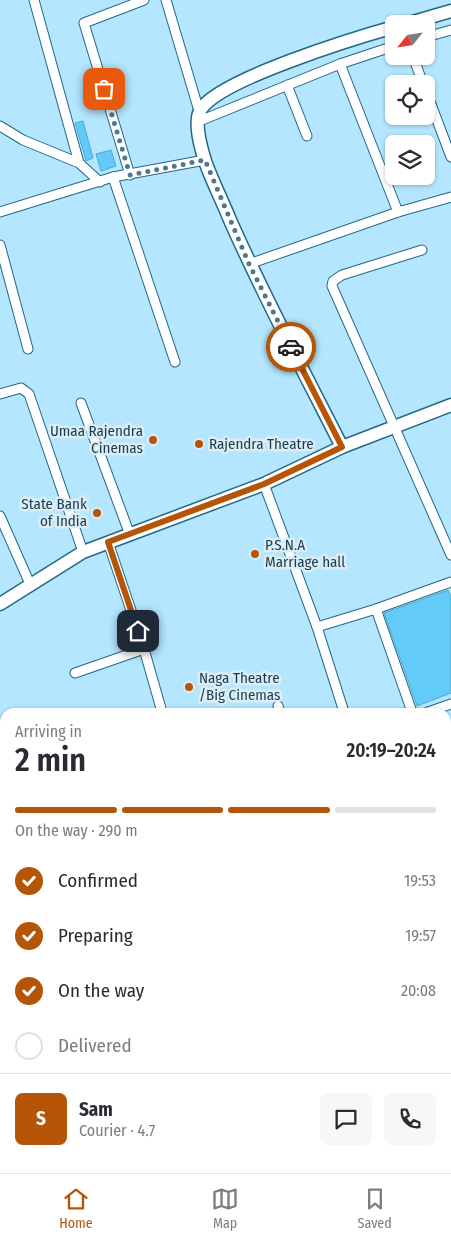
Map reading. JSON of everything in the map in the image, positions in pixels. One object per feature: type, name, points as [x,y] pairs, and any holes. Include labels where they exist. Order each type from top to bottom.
[{"type":"street","points":[[34,0],[79,164]]},
{"type":"street","points":[[130,175],[84,23],[144,0]]},
{"type":"street","points":[[166,0],[198,117],[205,160],[249,264],[342,447]]},
{"type":"street","points":[[435,16],[451,11]]},
{"type":"street","points":[[198,117],[220,92],[242,81],[360,37],[385,30]]},
{"type":"street","points":[[435,34],[451,30]]},
{"type":"street","points":[[198,117],[385,49]]},
{"type":"street","points":[[340,64],[398,212]]},
{"type":"street","points":[[287,85],[307,136]]},
{"type":"street","points":[[435,115],[451,157]]},
{"type":"street","points":[[0,126],[23,140],[79,164],[100,182]]},
{"type":"street","points":[[0,212],[113,177],[205,160]]},
{"type":"street","points":[[113,177],[175,362]]},
{"type":"street","points":[[249,264],[398,212],[451,197]]},
{"type":"street","points":[[0,245],[28,349]]},
{"type":"street","points":[[422,250],[342,275],[333,281],[332,286],[451,555]]},
{"type":"street","points":[[0,394],[20,388],[29,394],[83,552]]},
{"type":"street","points":[[81,403],[130,535]]},
{"type":"street","points":[[0,604],[83,552],[264,484],[342,447],[451,405]]},
{"type":"street","points":[[264,484],[317,627],[343,708]]},
{"type":"street","points":[[0,516],[30,584]]},
{"type":"street","points":[[108,542],[144,649],[161,708]]},
{"type":"street","points":[[317,627],[376,609],[451,582]]},
{"type":"street","points":[[376,609],[411,708]]},
{"type":"street","points":[[75,673],[144,649]]},
{"type":"building","points":[[83,121],[93,158],[86,161],[75,123]]},
{"type":"building","points":[[111,150],[116,166],[101,171],[96,154]]},
{"type":"building","points":[[448,590],[451,596],[451,693],[417,706],[384,613]]},
{"type":"way so far","points":[[104,89],[130,175],[205,160],[249,264],[291,347]]},
{"type":"place","name":"Umaa Rajendra Cinemas","points":[[153,440]]},
{"type":"place","name":"Rajendra Theatre","points":[[199,444]]},
{"type":"place","name":"State Bank of India","points":[[97,513]]},
{"type":"place","name":"P.S.N.A Marriage hall","points":[[255,554]]},
{"type":"place","name":"Naga Theatre /Big Cinemas","points":[[189,687]]},
{"type":"route","points":[[138,631],[108,542],[264,484],[342,447],[291,347]]}]
